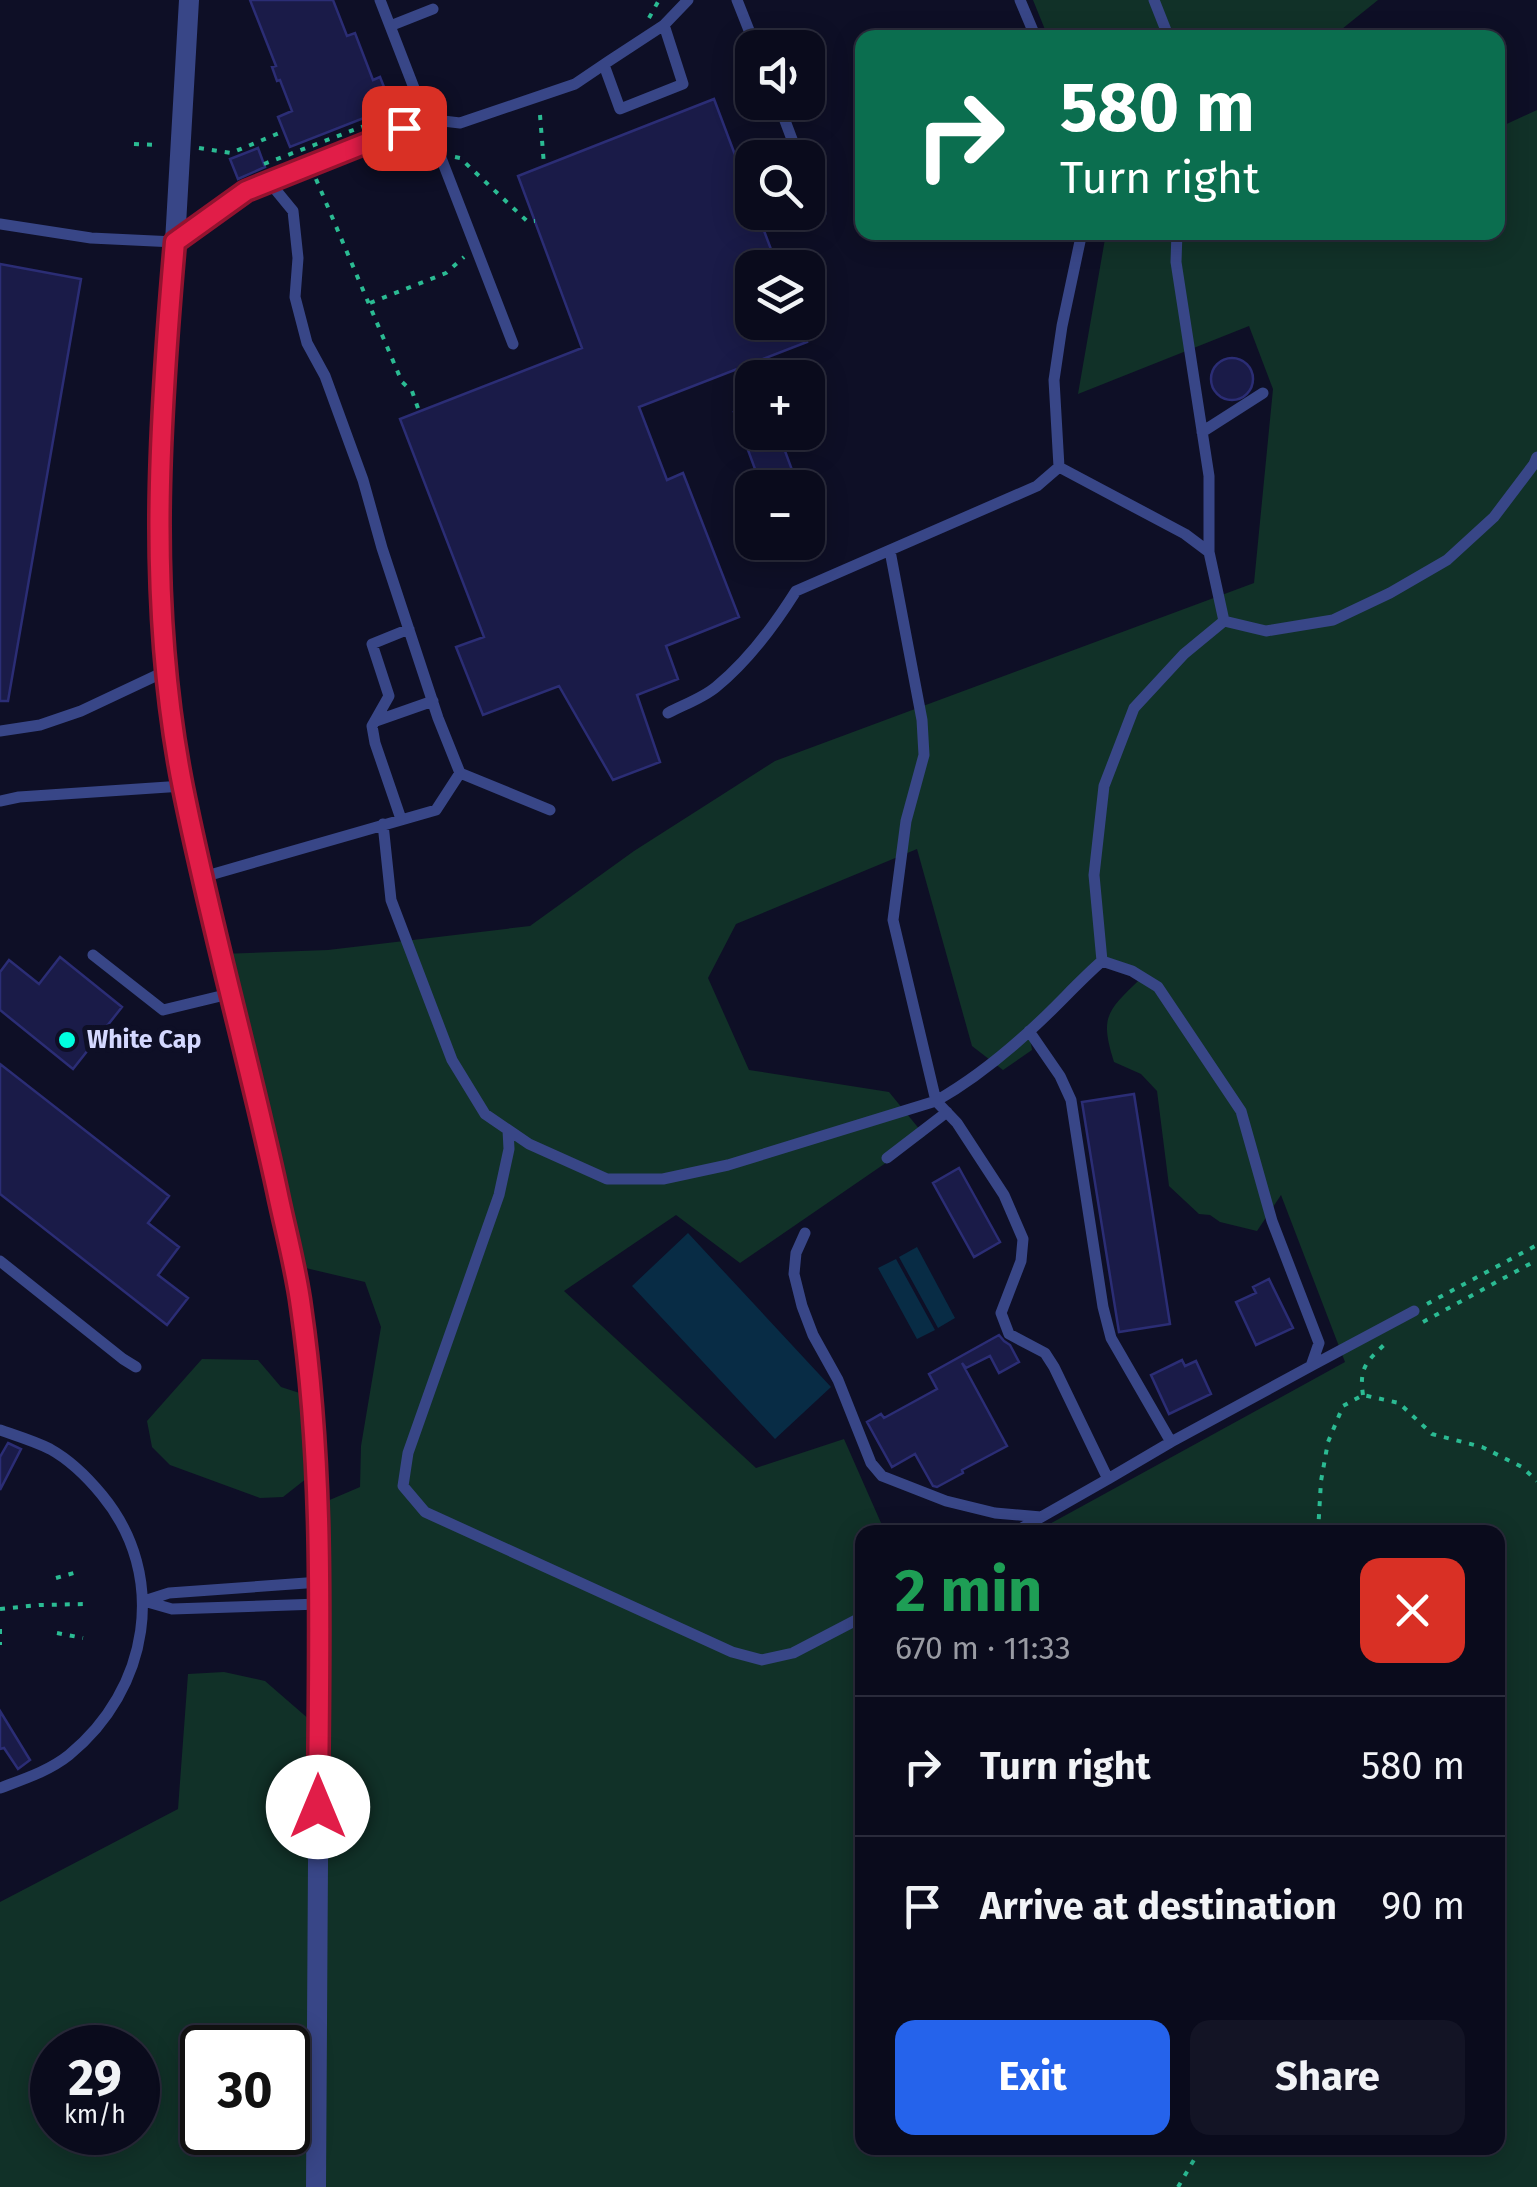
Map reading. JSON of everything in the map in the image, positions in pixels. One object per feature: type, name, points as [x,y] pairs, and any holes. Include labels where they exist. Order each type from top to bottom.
[{"type":"street","points":[[189,0],[161,410],[158,515],[166,671],[183,786],[301,1303],[312,1397],[320,1537],[316,2187]]},
{"type":"lane","points":[[380,0],[513,344]]},
{"type":"lane","points":[[0,224],[91,238],[175,242],[246,191],[426,119],[460,123],[575,84],[664,25],[688,0]]},
{"type":"lane","points":[[738,0],[749,30]]},
{"type":"lane","points":[[1020,0],[1033,30]]},
{"type":"lane","points":[[1154,0],[1167,30]]},
{"type":"lane","points":[[390,26],[433,8]]},
{"type":"lane","points":[[604,65],[620,109],[683,84],[664,25]]},
{"type":"lane","points":[[270,182],[293,211],[298,258],[295,297],[307,343],[325,376],[363,480],[409,629],[460,773],[550,810]]},
{"type":"lane","points":[[1059,467],[1054,380],[1080,240]]},
{"type":"lane","points":[[1176,240],[1176,262],[1209,476],[1209,552],[1224,621]]},
{"type":"lane","points":[[1202,432],[1264,393]]},
{"type":"lane","points":[[1224,621],[1266,632],[1333,620],[1390,593],[1447,560],[1494,517],[1537,457]]},
{"type":"lane","points":[[668,713],[714,690],[778,620],[796,592],[1037,486],[1059,467]]},
{"type":"lane","points":[[1059,467],[1185,534],[1209,552]]},
{"type":"lane","points":[[890,551],[922,720],[924,755],[906,821],[894,920],[936,1102],[958,1123],[1004,1195],[1023,1239],[1021,1261],[1001,1312],[1009,1334],[1045,1353],[1108,1479]]},
{"type":"lane","points":[[1102,961],[1094,874],[1104,786],[1134,708],[1184,654],[1224,621]]},
{"type":"lane","points":[[400,820],[374,743],[372,726],[389,696],[372,644],[409,629]]},
{"type":"lane","points":[[0,731],[40,725],[82,711],[166,671]]},
{"type":"lane","points":[[375,722],[433,701]]},
{"type":"lane","points":[[204,877],[436,810],[460,773]]},
{"type":"lane","points":[[0,801],[183,786]]},
{"type":"lane","points":[[383,824],[392,900],[452,1060],[485,1114],[529,1144],[607,1179],[664,1179],[728,1166],[936,1102],[1029,1031],[1102,961]]},
{"type":"lane","points":[[94,955],[163,1010],[229,994]]},
{"type":"lane","points":[[1102,961],[1132,971],[1158,987],[1241,1110],[1272,1222],[1319,1343],[1310,1366]]},
{"type":"lane","points":[[1029,1031],[1072,1100],[1112,1338],[1170,1442]]},
{"type":"lane","points":[[887,1158],[946,1112]]},
{"type":"lane","points":[[508,1130],[509,1149],[499,1196],[408,1453],[403,1486],[425,1512],[732,1652],[762,1660],[792,1653],[855,1621]]},
{"type":"lane","points":[[805,1233],[796,1253],[794,1274],[802,1306],[838,1380],[870,1463],[882,1476],[946,1501],[994,1513],[1041,1517]]},
{"type":"lane","points":[[0,1261],[136,1367]]},
{"type":"lane","points":[[1027,1525],[1310,1366],[1418,1317]]},
{"type":"lane","points":[[0,1430],[53,1451],[90,1481],[116,1512],[128,1538],[144,1601],[134,1663],[115,1705],[67,1756],[50,1768],[0,1788]]},
{"type":"lane","points":[[144,1601],[169,1593],[320,1582]]},
{"type":"lane","points":[[200,1590],[201,1609]]},
{"type":"lane","points":[[144,1601],[172,1609],[319,1604]]},
{"type":"path","points":[[264,164],[385,118],[392,111],[397,114]]},
{"type":"path","points":[[540,115],[544,166]]},
{"type":"path","points":[[199,148],[232,155],[284,132]]},
{"type":"path","points":[[134,144],[156,145]]},
{"type":"path","points":[[455,157],[527,221],[534,221]]},
{"type":"path","points":[[322,174],[315,177],[402,382],[412,391],[419,411]]},
{"type":"path","points":[[369,304],[446,273],[464,257],[464,250]]},
{"type":"path","points":[[1418,1317],[1537,1244]]},
{"type":"path","points":[[1418,1317],[1537,1260]]},
{"type":"path","points":[[1363,1395],[1361,1379],[1366,1362],[1390,1340]]},
{"type":"path","points":[[1318,1525],[1320,1481],[1328,1442],[1343,1406],[1363,1395],[1399,1403],[1432,1434],[1482,1447],[1537,1480]]},
{"type":"path","points":[[56,1578],[81,1571]]},
{"type":"path","points":[[0,1609],[87,1604]]},
{"type":"path","points":[[0,1628],[0,1645]]},
{"type":"path","points":[[57,1633],[83,1638]]},
{"type":"path","points":[[1178,2187],[1197,2155]]},
{"type":"green space","points":[[1033,0],[1378,0],[1342,30],[1045,30]]},
{"type":"green space","points":[[1537,110],[1537,2187],[0,2187],[0,1902],[178,1809],[188,1674],[224,1672],[265,1681],[318,1727],[318,1505],[360,1487],[361,1446],[381,1327],[365,1282],[293,1265],[220,954],[328,950],[530,926],[634,851],[775,761],[1254,583],[1273,389],[1249,326],[1078,394],[1105,240],[1505,240],[1505,125]],"holes":[[[917,849],[972,1046],[1003,1070],[1032,1050],[1029,1031],[1102,961],[1141,978],[1114,1007],[1107,1034],[1114,1062],[1141,1074],[1157,1091],[1169,1186],[1199,1214],[1257,1231],[1281,1195],[1345,1362],[1048,1525],[1505,1525],[1505,2155],[855,2155],[855,1525],[882,1525],[844,1439],[756,1468],[564,1291],[676,1215],[740,1263],[925,1136],[889,1092],[749,1070],[708,978],[736,924]]]},
{"type":"green space","points":[[202,1359],[258,1360],[281,1387],[312,1397],[316,1471],[283,1497],[260,1498],[170,1465],[152,1447],[147,1421]]},
{"type":"water","points":[[688,1233],[831,1387],[775,1439],[632,1286]]},
{"type":"water","points":[[917,1247],[955,1318],[938,1328],[899,1257]]},
{"type":"water","points":[[896,1259],[935,1330],[917,1339],[878,1268]]},
{"type":"building","points":[[250,0],[333,0],[347,36],[355,33],[373,80],[380,77],[392,107],[290,147],[278,117],[292,111],[280,80],[277,81],[272,67],[276,66]]},
{"type":"building","points":[[714,99],[735,155],[735,230],[764,230],[771,250],[735,250],[735,340],[807,342],[760,360],[735,360],[735,370],[639,407],[667,480],[683,473],[739,617],[666,646],[678,679],[637,695],[660,762],[613,780],[559,686],[483,715],[456,647],[484,637],[400,419],[582,348],[518,176]]},
{"type":"building","points":[[258,148],[265,167],[238,179],[230,159]]},
{"type":"building","points":[[0,264],[81,279],[8,701],[0,701]]},
{"type":"building","points":[[1232,358],[1247,364],[1253,379],[1247,394],[1232,400],[1217,394],[1211,379],[1217,364]]},
{"type":"building","points":[[748,450],[785,450],[792,470],[755,470]]},
{"type":"building","name":"White Cap","points":[[60,957],[122,1007],[73,1069],[0,1010],[0,972],[9,960],[39,984]]},
{"type":"building","points":[[0,1064],[169,1196],[148,1223],[179,1247],[158,1275],[188,1298],[167,1325],[0,1194]]},
{"type":"building","points":[[1134,1094],[1170,1324],[1119,1332],[1082,1102]]},
{"type":"building","points":[[959,1168],[1000,1242],[974,1257],[933,1183]]},
{"type":"building","points":[[1269,1279],[1293,1328],[1256,1345],[1236,1302],[1256,1293],[1253,1287]]},
{"type":"building","points":[[999,1335],[1019,1362],[999,1373],[990,1356],[966,1368],[962,1363],[1007,1446],[937,1487],[915,1454],[892,1467],[867,1422],[881,1414],[884,1418],[937,1389],[929,1374]]},
{"type":"building","points":[[1182,1360],[1185,1366],[1196,1361],[1211,1394],[1169,1414],[1151,1375]]},
{"type":"building","points":[[8,1443],[21,1449],[0,1490],[0,1457]]},
{"type":"building","points":[[0,1711],[30,1760],[18,1769],[4,1748],[0,1749]]},
{"type":"place","name":"White Cap","points":[[67,1040]]},
{"type":"route","points":[[318,1807],[320,1537],[312,1397],[301,1303],[229,994],[173,725],[166,671],[158,515],[161,410],[175,242],[246,191],[404,128]]}]
